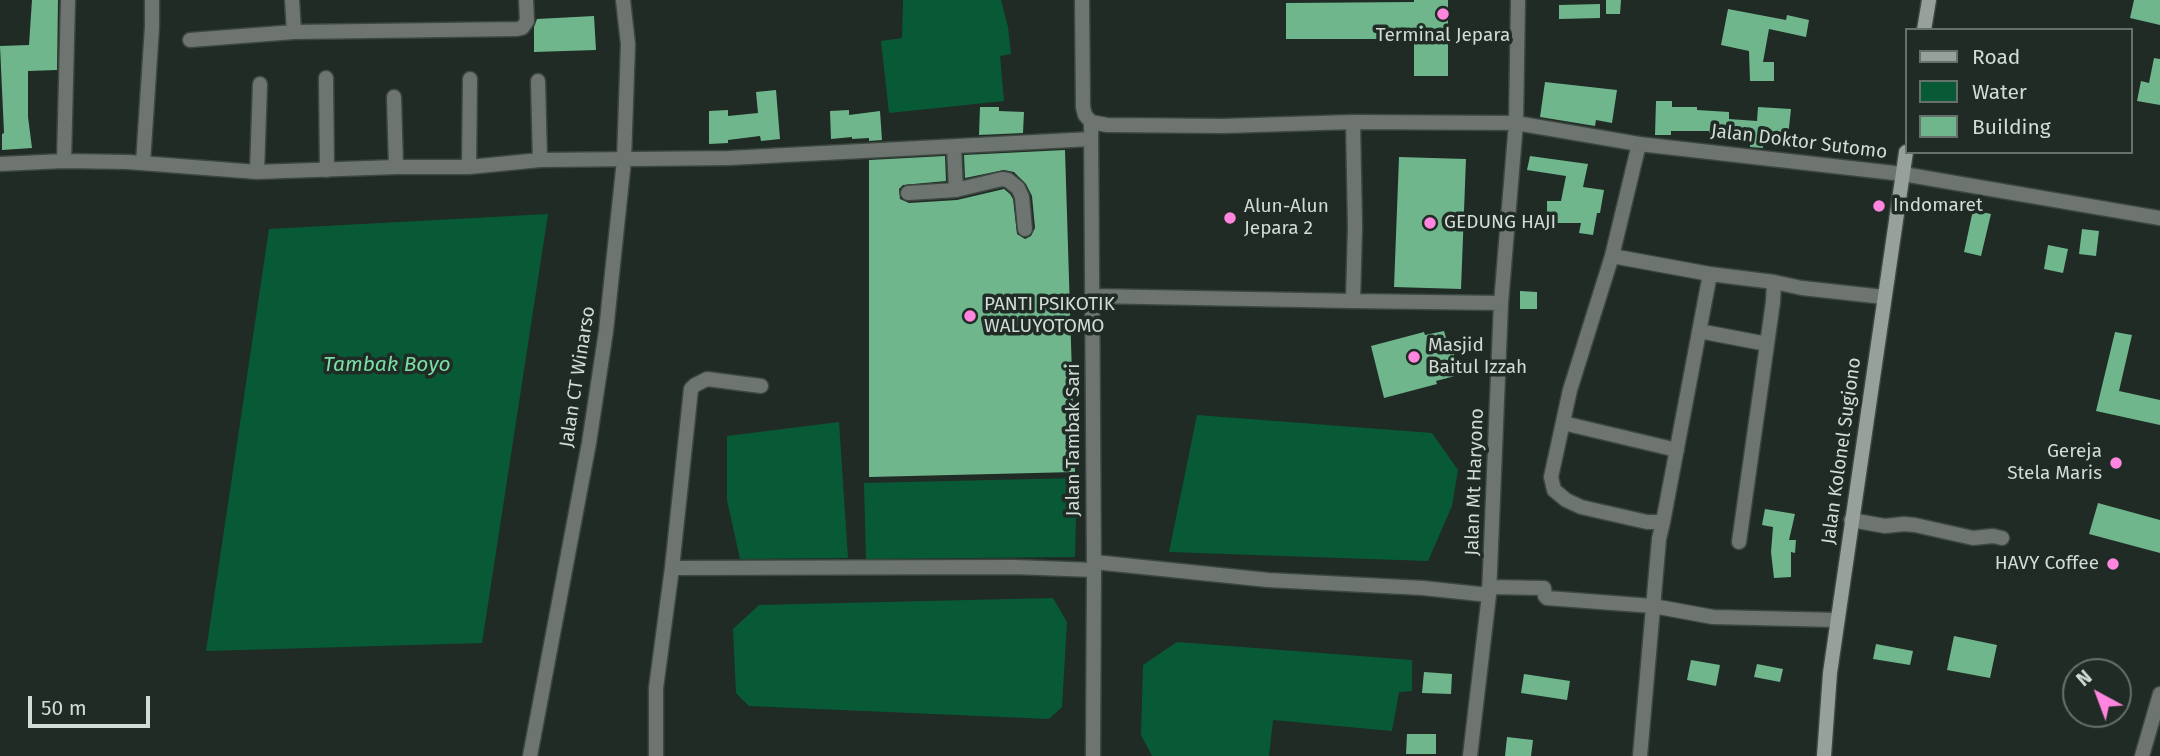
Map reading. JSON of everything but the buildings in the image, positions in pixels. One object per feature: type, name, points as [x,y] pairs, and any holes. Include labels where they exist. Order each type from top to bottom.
[{"type":"main road","points":[[1924,28],[1929,0]]},
{"type":"main road","name":"Jalan Kolonel Sugiono","points":[[1824,756],[1837,620],[1906,154]]},
{"type":"street","points":[[64,161],[68,0]]},
{"type":"street","points":[[143,163],[152,0]]},
{"type":"street","points":[[292,0],[294,32]]},
{"type":"street","points":[[190,40],[294,32],[517,29],[522,28],[527,21],[526,0]]},
{"type":"street","name":"Jalan CT Winarso","points":[[530,756],[589,443],[606,331],[624,160],[628,44],[623,0]]},
{"type":"street","name":"Jalan Tambak Sari","points":[[1082,0],[1083,107],[1085,115],[1091,121],[1093,756]]},
{"type":"street","name":"Jalan Mt Haryono","points":[[1470,756],[1489,591],[1501,303],[1516,123],[1518,0]]},
{"type":"street","points":[[326,78],[327,170]]},
{"type":"street","points":[[468,167],[470,79]]},
{"type":"street","points":[[538,81],[540,160]]},
{"type":"street","points":[[257,172],[260,84]]},
{"type":"street","points":[[394,97],[396,167]]},
{"type":"street","name":"Jalan Doktor Sutomo","points":[[1091,121],[1107,125],[1223,126],[1353,122],[1516,123],[1639,144],[1903,174],[2160,218]]},
{"type":"street","points":[[1353,122],[1353,301]]},
{"type":"street","points":[[0,164],[64,161],[143,163],[257,172],[468,167],[540,160],[729,158],[1091,139]]},
{"type":"street","points":[[1639,144],[1612,256],[1570,390],[1551,477],[1554,490],[1581,507],[1647,522],[1662,522]]},
{"type":"street","points":[[954,147],[956,190]]},
{"type":"street","points":[[908,193],[956,190],[1002,179],[1008,180],[1018,188],[1026,229]]},
{"type":"street","points":[[1612,256],[1802,288],[1884,296]]},
{"type":"street","points":[[1640,756],[1659,539],[1710,274]]},
{"type":"street","points":[[1739,542],[1774,282]]},
{"type":"street","points":[[1092,296],[1501,303]]},
{"type":"street","points":[[1699,331],[1767,344]]},
{"type":"street","points":[[656,756],[656,688],[691,389],[707,379],[761,386]]},
{"type":"street","points":[[1563,423],[1677,450]]},
{"type":"street","points":[[1851,520],[1885,526],[1915,525],[1973,538],[2002,538]]},
{"type":"street","points":[[672,568],[1094,566],[1268,580],[1423,588],[1489,591],[1544,588],[1547,598],[1653,606],[1713,617],[1837,620]]},
{"type":"street","points":[[2142,756],[2160,694]]},
{"type":"water","points":[[903,0],[1001,0],[1011,54],[1000,56],[1004,101],[889,113],[881,41],[902,38]]},
{"type":"water","name":"Tambak Boyo","points":[[548,214],[482,643],[206,651],[269,229]]},
{"type":"water","points":[[1197,415],[1432,433],[1458,470],[1452,506],[1428,561],[1169,552]]},
{"type":"water","points":[[839,422],[848,558],[740,559],[727,500],[727,436]]},
{"type":"water","points":[[1077,478],[1075,557],[866,559],[864,483]]},
{"type":"water","points":[[1053,598],[1067,622],[1062,707],[1049,719],[749,706],[736,693],[733,629],[759,605]]},
{"type":"water","points":[[1177,642],[1412,660],[1412,691],[1399,692],[1392,731],[1273,720],[1269,756],[1152,756],[1141,735],[1143,665]]},
{"type":"place","name":"Terminal Jepara","points":[[1443,14]]},
{"type":"place","name":"Indomaret","points":[[1879,206]]},
{"type":"place","name":"Alun-Alun Jepara 2","points":[[1230,218]]},
{"type":"place","name":"GEDUNG HAJI","points":[[1430,223]]},
{"type":"place","name":"PANTI PSIKOTIK WALUYOTOMO","points":[[970,316]]},
{"type":"place","name":"Masjid Baitul Izzah","points":[[1414,357]]},
{"type":"place","name":"Gereja Stela Maris","points":[[2116,463]]},
{"type":"place","name":"HAVY Coffee","points":[[2113,564]]}]
